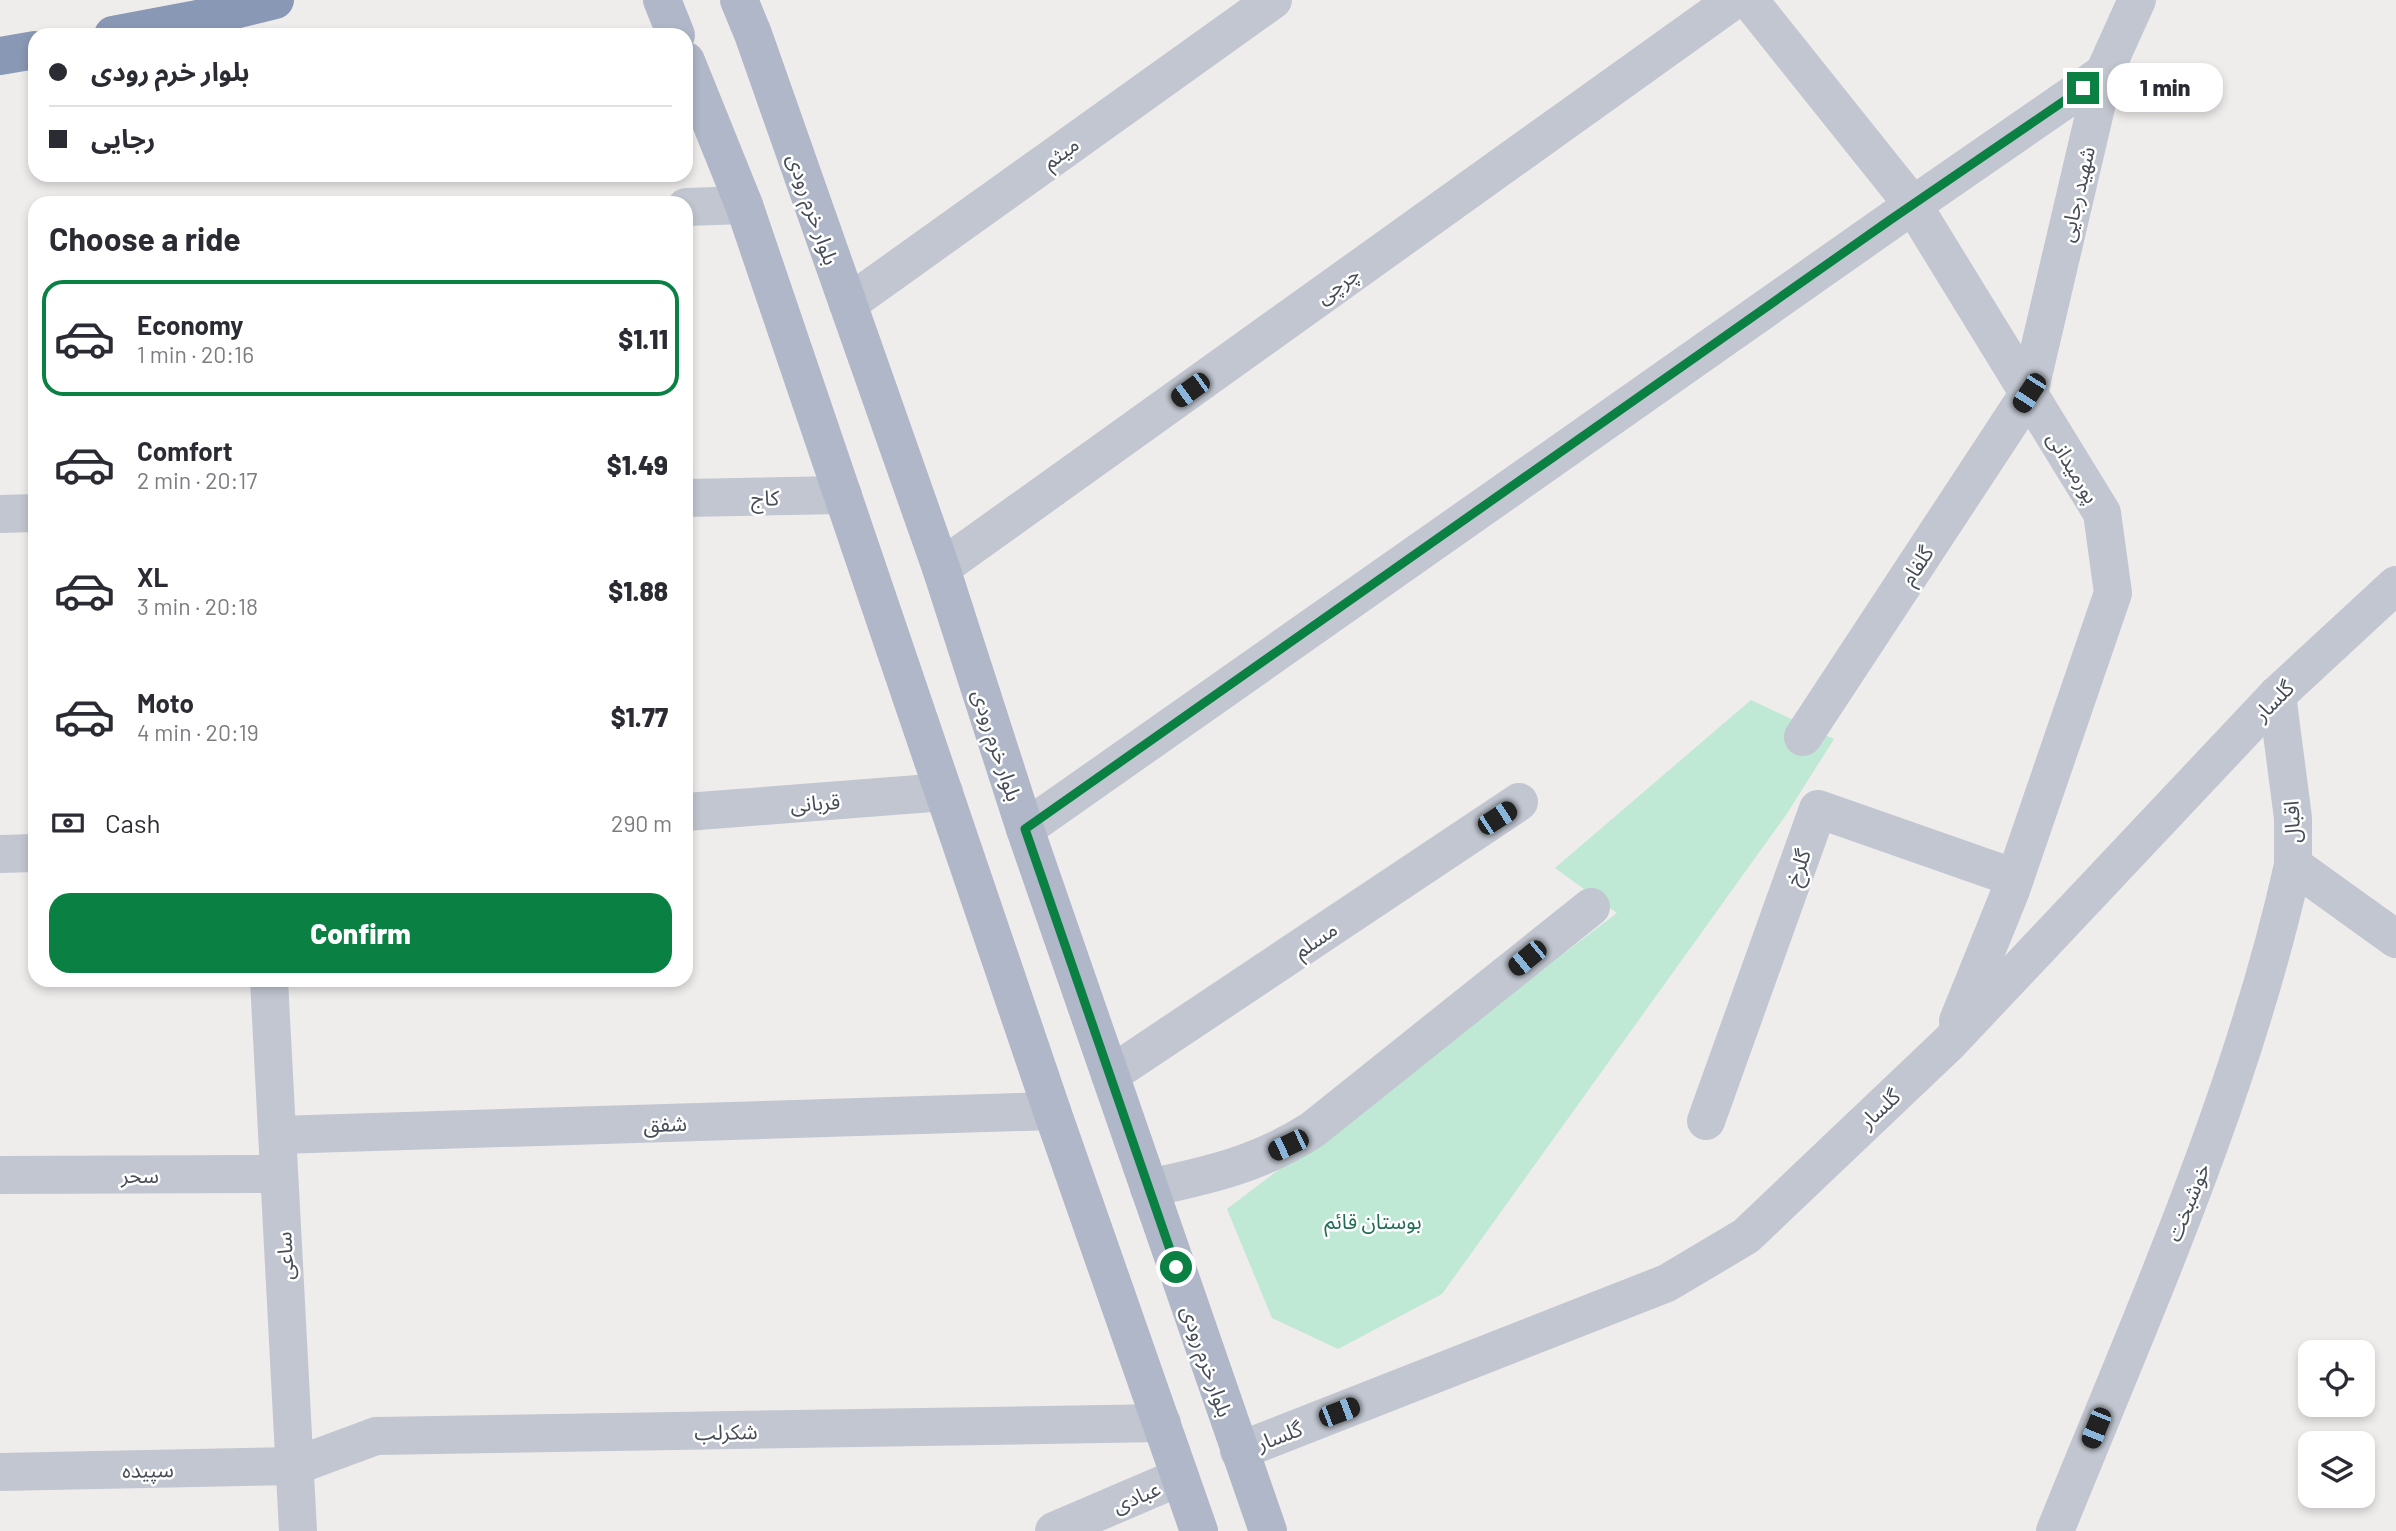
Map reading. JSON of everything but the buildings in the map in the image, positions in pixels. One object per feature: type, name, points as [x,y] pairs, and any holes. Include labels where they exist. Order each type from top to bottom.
[{"type":"highway","points":[[136,28],[196,10],[275,0]]},
{"type":"highway","points":[[0,56],[28,51]]},
{"type":"main road","points":[[662,0],[673,28]]},
{"type":"main road","name":"بلوار خرم رودی","points":[[739,0],[941,568],[1025,829],[1268,1531]]},
{"type":"main road","points":[[693,78],[744,205],[1052,1111],[1199,1531]]},
{"type":"street","name":"میثم","points":[[848,304],[1273,0]]},
{"type":"street","name":"چرچی","points":[[941,568],[1734,0]]},
{"type":"street","name":"پورمیدانی","points":[[1749,0],[1913,205],[2102,513],[2113,593],[2015,878],[1949,1043]]},
{"type":"street","name":"شهید رجایی","points":[[2029,393],[2104,73],[2137,0]]},
{"type":"street","points":[[1025,829],[2104,73]]},
{"type":"street","points":[[693,207],[744,205]]},
{"type":"street","name":"گلفام","points":[[1803,737],[2029,393]]},
{"type":"street","name":"کاج","points":[[693,498],[843,495]]},
{"type":"street","points":[[0,514],[28,513]]},
{"type":"street","name":"گلسار","points":[[1239,1451],[1667,1283],[1746,1236],[1949,1043],[2277,695],[2396,584]]},
{"type":"street","name":"اقبال","points":[[2277,695],[2293,818],[2293,865],[2396,939]]},
{"type":"street","name":"قربانی","points":[[693,811],[944,792]]},
{"type":"street","name":"مسلم","points":[[1110,1075],[1519,803]]},
{"type":"street","name":"گلرخ","points":[[1706,1121],[1818,808],[2015,878]]},
{"type":"street","points":[[0,854],[28,853]]},
{"type":"street","name":"خوشبخت","points":[[2055,1531],[2210,1146],[2276,935],[2293,865]]},
{"type":"street","points":[[1149,1188],[1213,1175],[1257,1160],[1296,1140],[1591,907]]},
{"type":"street","name":"ساعی","points":[[270,987],[299,1531]]},
{"type":"street","name":"شفق","points":[[278,1135],[1052,1111]]},
{"type":"street","name":"سحر","points":[[0,1175],[279,1174]]},
{"type":"street","name":"شکرلب","points":[[295,1466],[376,1436],[1162,1423]]},
{"type":"street","name":"سپیده","points":[[0,1472],[295,1466]]},
{"type":"street","name":"عبادی","points":[[1054,1531],[1180,1477]]},
{"type":"green space","name":"بوستان قائم","points":[[1751,700],[1834,739],[1786,815],[1442,1294],[1338,1349],[1272,1318],[1227,1209],[1617,913],[1555,868]]},
{"type":"route","points":[[1176,1267],[1025,829],[1890,220],[2083,88]]}]
